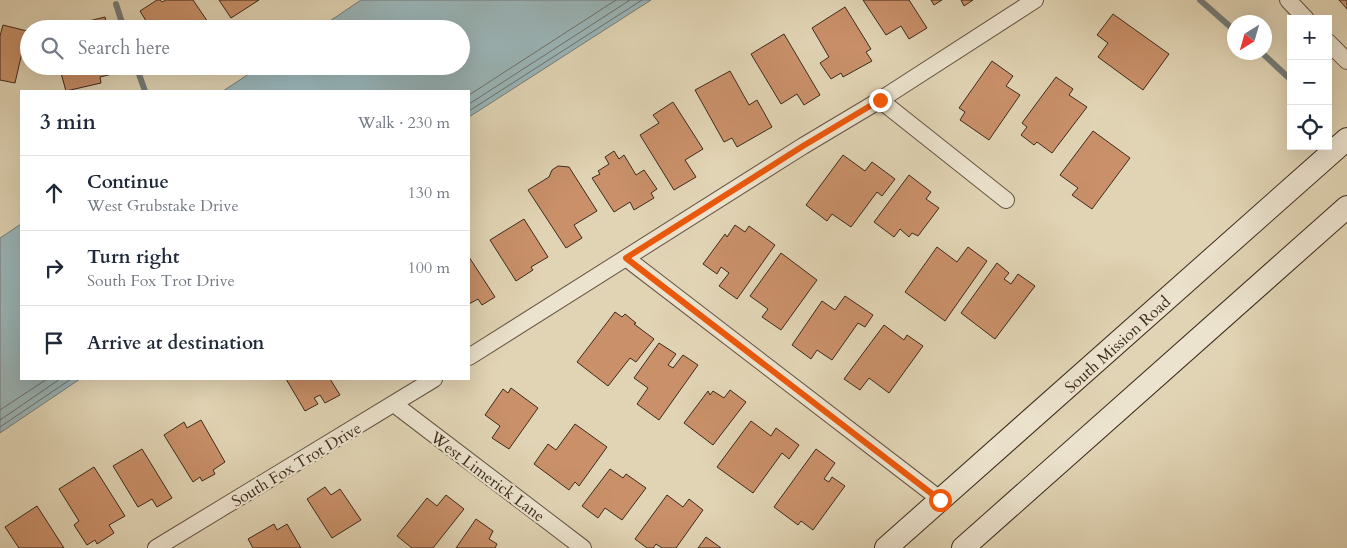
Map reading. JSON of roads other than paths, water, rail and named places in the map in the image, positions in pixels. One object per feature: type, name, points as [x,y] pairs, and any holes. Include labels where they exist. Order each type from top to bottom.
[{"type":"main road","name":"South Mission Road","points":[[886,548],[1347,139]]},
{"type":"main road","points":[[963,548],[1347,207]]},
{"type":"street","points":[[470,356],[803,146],[880,100],[1035,0]]},
{"type":"street","points":[[1288,0],[1302,15]]},
{"type":"street","points":[[1332,46],[1347,61]]},
{"type":"street","points":[[880,100],[1006,200]]},
{"type":"street","points":[[626,258],[940,500]]},
{"type":"street","name":"South Fox Trot Drive","points":[[156,548],[432,380]]},
{"type":"street","name":"West Limerick Lane","points":[[394,404],[583,548]]},
{"type":"water","points":[[361,0],[651,0],[470,116],[470,90],[225,90],[247,75],[470,75],[470,20],[331,20]]},
{"type":"water","points":[[20,225],[20,380],[79,380],[0,433],[0,238]]},
{"type":"waterway","points":[[1200,0],[1227,24]]},
{"type":"waterway","points":[[116,4],[121,20]]},
{"type":"waterway","points":[[1270,60],[1287,76]]},
{"type":"waterway","points":[[139,75],[145,90]]}]
